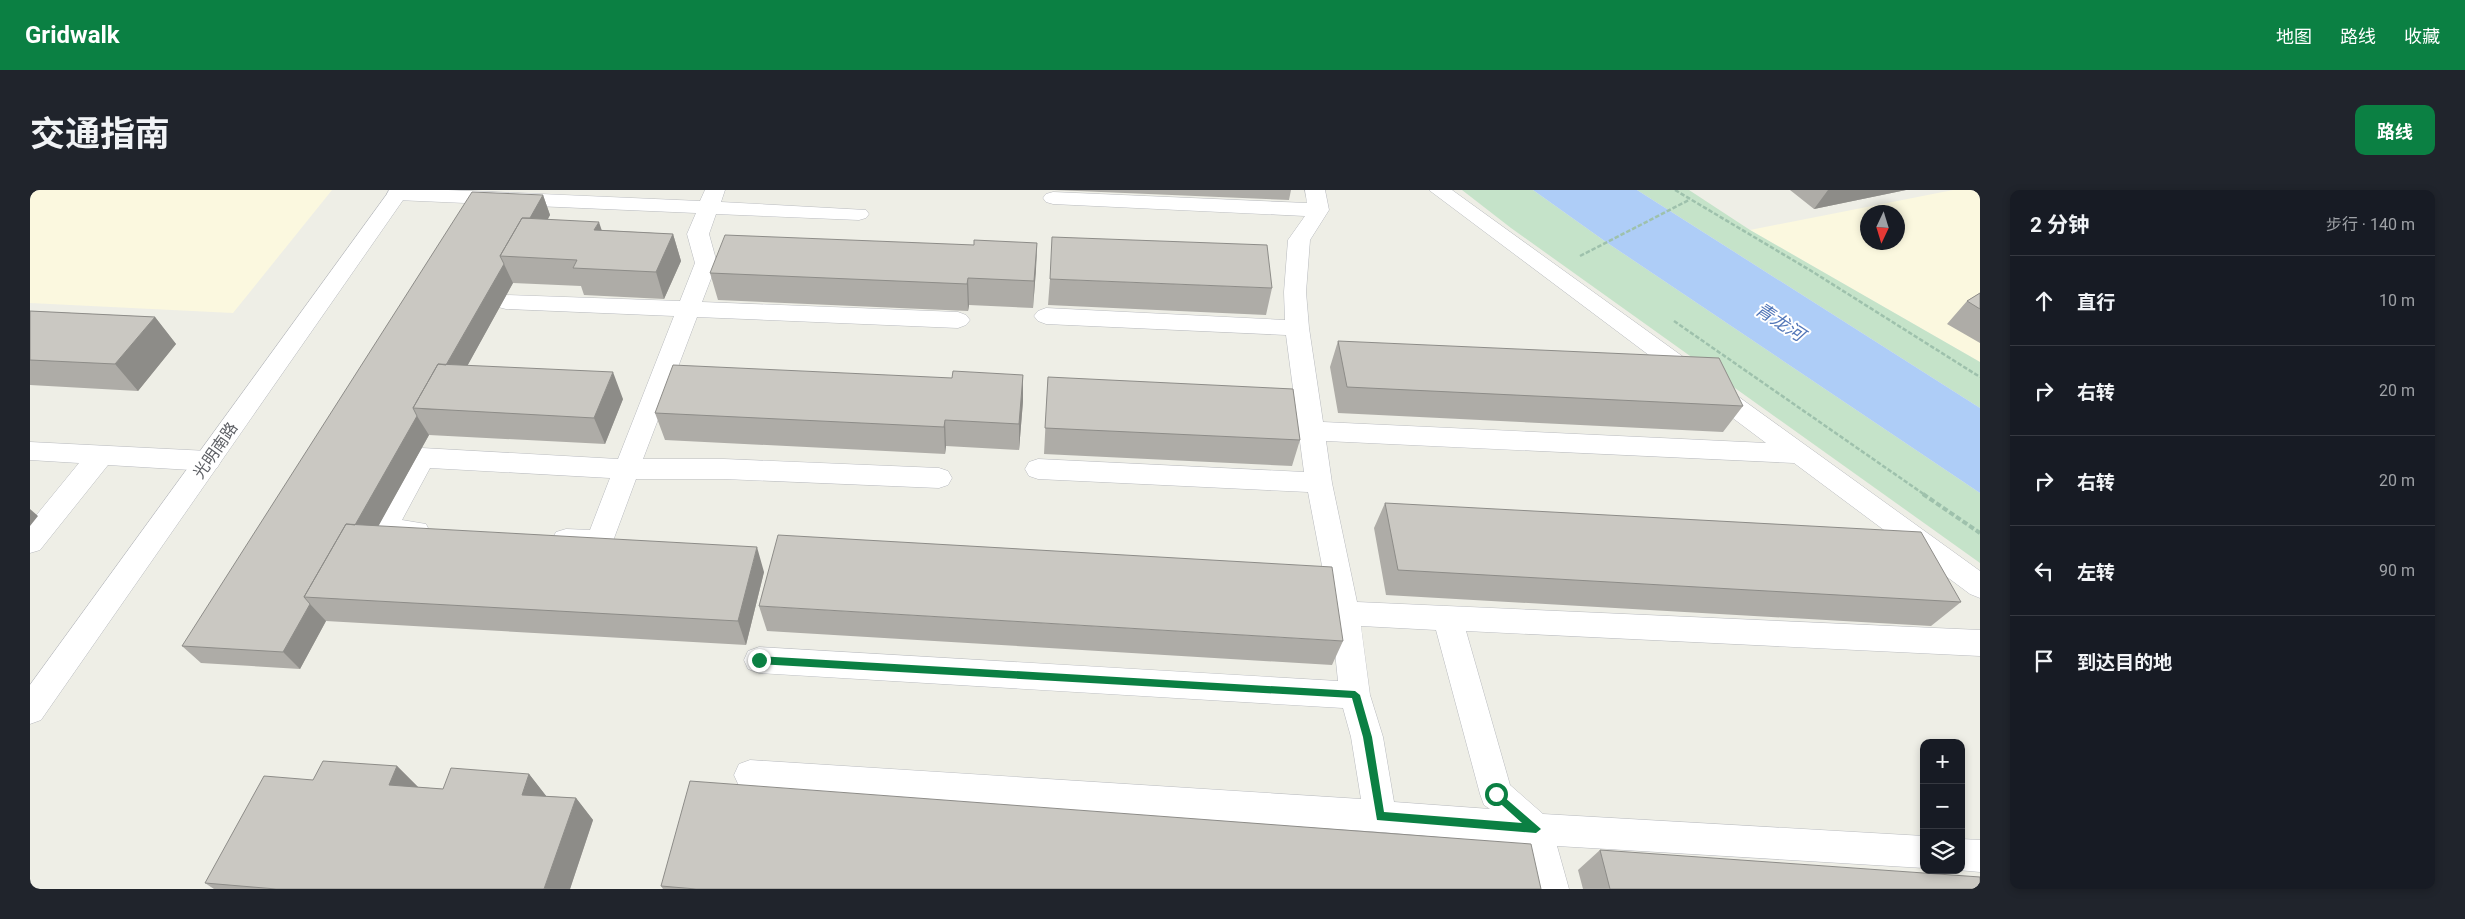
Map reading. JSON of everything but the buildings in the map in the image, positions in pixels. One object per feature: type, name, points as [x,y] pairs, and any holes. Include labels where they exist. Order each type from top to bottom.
[{"type":"street","points":[[1439,190],[1492,231],[1802,454],[1980,586]]},
{"type":"street","points":[[398,192],[711,199],[859,214]]},
{"type":"street","name":"光明南路","points":[[30,710],[398,192]]},
{"type":"street","points":[[1053,198],[1317,200],[1299,240],[1295,292],[1297,328],[1319,483],[1345,613],[1355,695],[1367,737],[1380,816]]},
{"type":"street","points":[[540,538],[599,541],[706,263],[698,234],[711,199]]},
{"type":"street","points":[[506,302],[958,320]]},
{"type":"street","points":[[1046,316],[1297,328]]},
{"type":"street","points":[[1312,431],[1802,454]]},
{"type":"street","points":[[30,451],[208,461]]},
{"type":"street","points":[[30,542],[101,455]]},
{"type":"street","points":[[442,533],[383,530],[422,458],[627,468],[724,468],[939,478]]},
{"type":"street","points":[[1038,469],[1319,483]]},
{"type":"street","points":[[1345,613],[1980,644]]},
{"type":"street","points":[[1448,618],[1496,794],[1536,829],[1552,889]]},
{"type":"street","points":[[759,660],[1355,695]]},
{"type":"street","points":[[750,774],[1380,816],[1536,829],[1920,852]]},
{"type":"street","points":[[1965,855],[1980,856]]},
{"type":"path","points":[[1675,190],[1813,272],[1980,377]]},
{"type":"path","points":[[1580,256],[1690,200]]},
{"type":"path","points":[[1572,251],[1588,262]]},
{"type":"path","points":[[1670,318],[1980,533]]},
{"type":"shaded area","points":[[30,190],[332,190],[233,313],[30,303]]},
{"type":"shaded area","points":[[1953,190],[1980,190],[1980,362],[1750,230],[1860,208],[1860,250],[1905,250],[1905,205],[1877,205]]},
{"type":"green space","points":[[1462,190],[1533,190],[1606,242],[1980,493],[1980,563],[1511,228]]},
{"type":"green space","points":[[1637,190],[1689,190],[1750,230],[1980,362],[1980,408]]},
{"type":"water","name":"青龙河","points":[[1533,190],[1637,190],[1980,408],[1980,493],[1606,242]]},
{"type":"route","points":[[759,660],[1355,695],[1367,737],[1380,816],[1536,829],[1496,794]]}]
